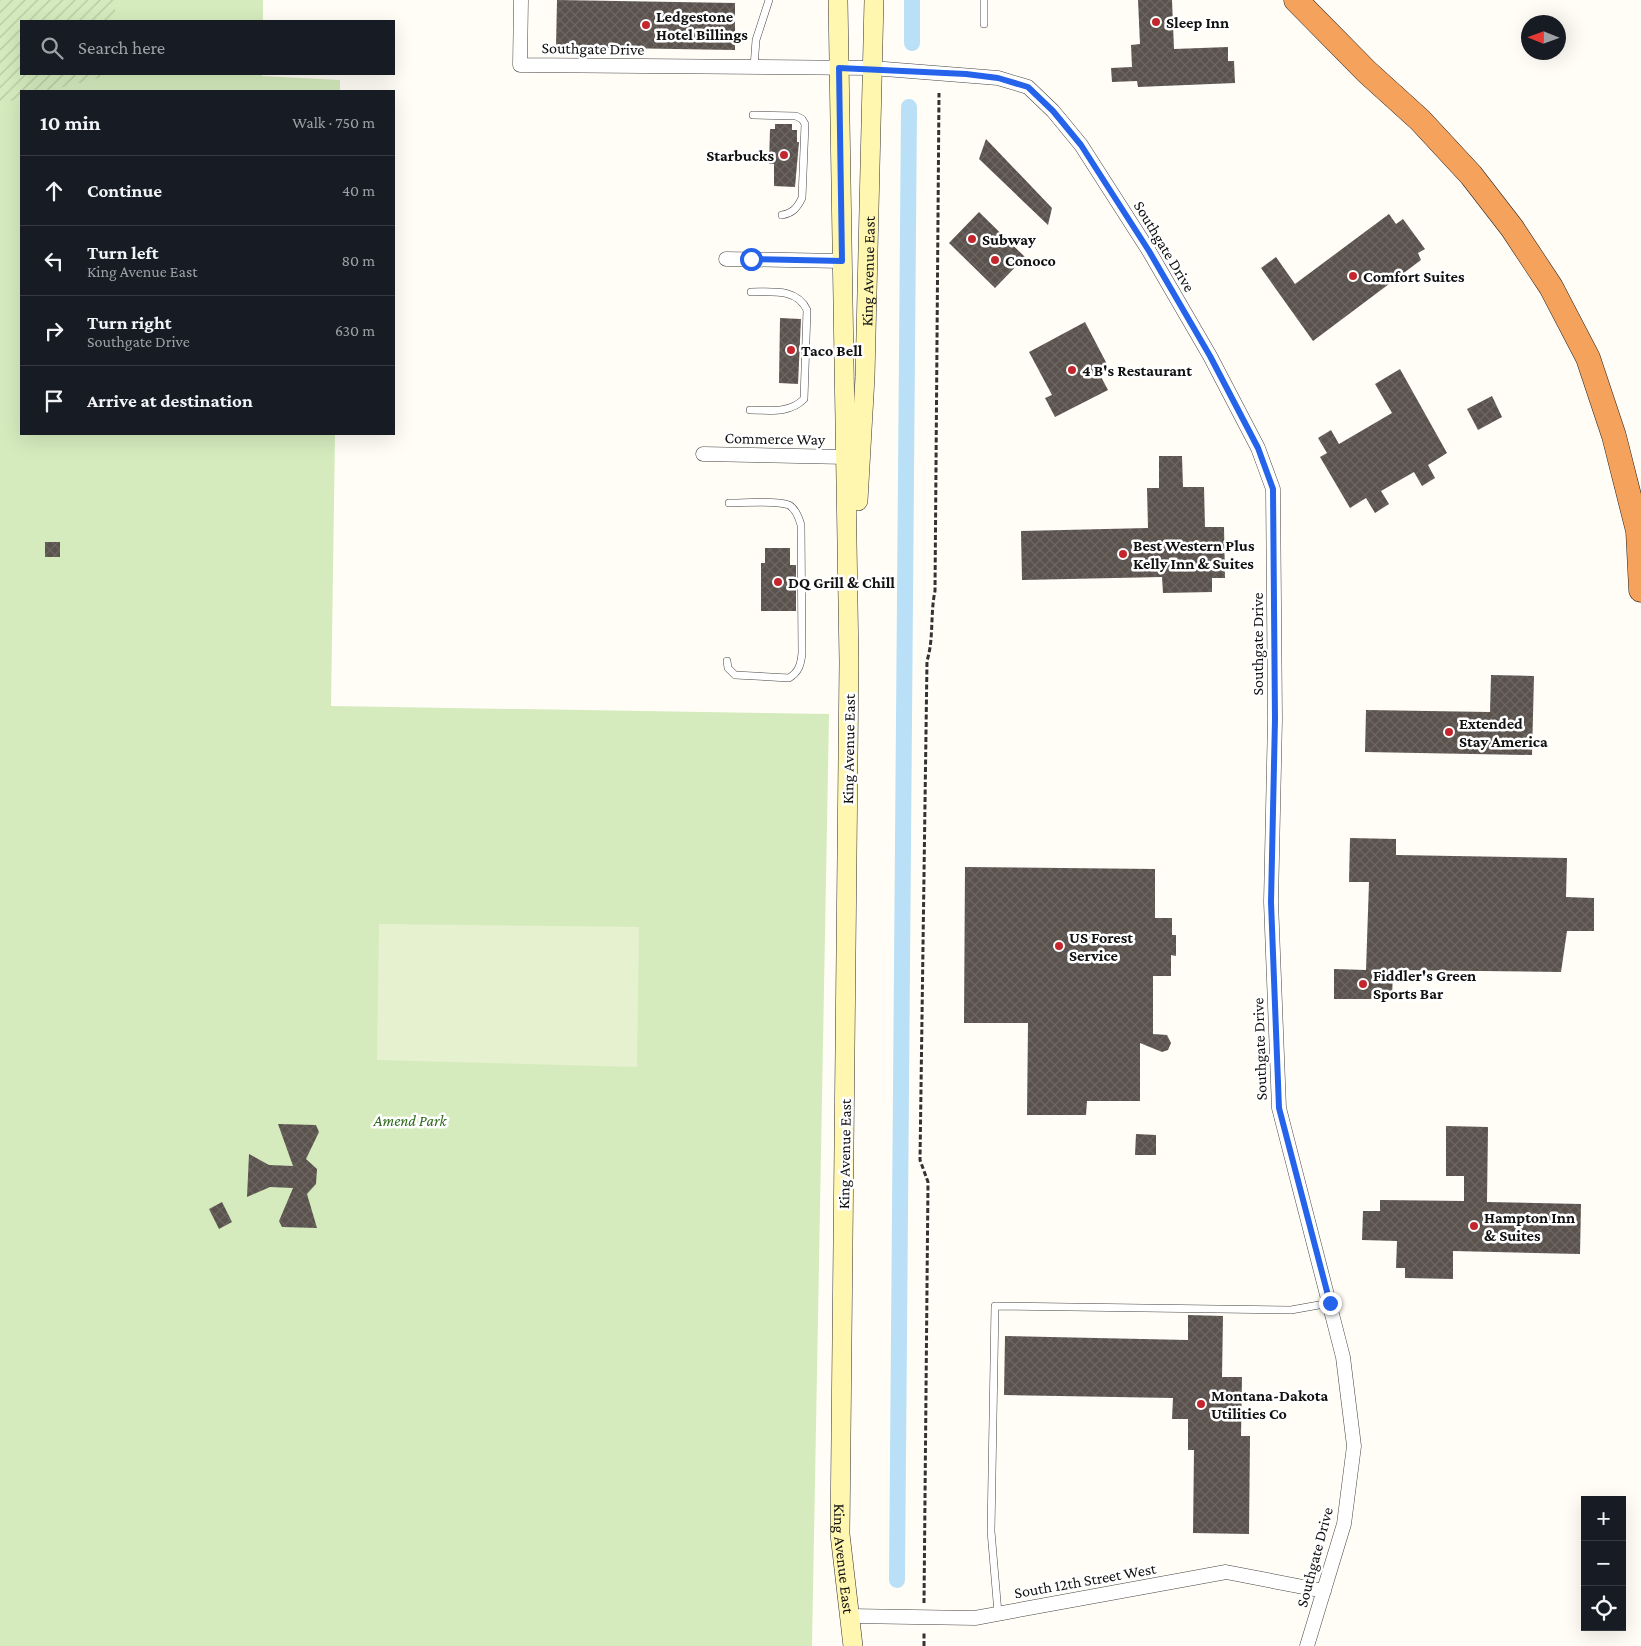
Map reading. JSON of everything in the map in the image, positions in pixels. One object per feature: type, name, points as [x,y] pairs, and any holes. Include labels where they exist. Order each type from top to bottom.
[{"type":"highway","points":[[1296,0],[1367,72],[1420,120],[1470,175],[1512,228],[1551,287],[1588,358],[1614,436],[1638,531],[1641,590]]},
{"type":"main road","name":"King Avenue East","points":[[838,0],[849,662],[840,1534],[853,1646]]},
{"type":"main road","name":"King Avenue East","points":[[849,662],[865,376],[874,0]]},
{"type":"street","name":"Southgate Drive","points":[[521,0],[520,65],[872,68],[998,78],[1028,87],[1053,111],[1081,145],[1154,258],[1218,371],[1258,448],[1273,489],[1275,701],[1271,902],[1279,1108],[1343,1357],[1354,1446],[1344,1524],[1307,1646]]},
{"type":"street","points":[[726,259],[842,261]]},
{"type":"street","name":"Commerce Way","points":[[704,454],[846,457]]},
{"type":"street","name":"South 12th Street West","points":[[850,1616],[975,1618],[1226,1572],[1324,1591]]},
{"type":"lane","points":[[754,67],[756,40],[769,0]]},
{"type":"lane","points":[[984,0],[984,24]]},
{"type":"lane","points":[[753,116],[796,116],[802,119],[805,124],[802,198],[798,207],[789,214],[782,215]]},
{"type":"lane","points":[[750,410],[788,410],[804,399],[807,346],[807,310],[804,302],[790,293],[751,292]]},
{"type":"lane","points":[[727,660],[728,668],[735,675],[790,678],[796,674],[802,653],[801,525],[797,513],[790,506],[781,504],[729,503]]},
{"type":"lane","points":[[998,1613],[991,1531],[995,1306],[1292,1310],[1330,1303]]},
{"type":"path","points":[[924,1646],[928,1182],[920,1160],[927,661],[932,644],[931,613],[935,592],[939,93]]},
{"type":"green space","name":"Amend Park","points":[[0,0],[263,0],[263,20],[20,20],[20,75],[262,75],[340,80],[340,90],[20,90],[20,435],[335,435],[331,706],[829,714],[812,1646],[0,1646]]},
{"type":"green space","points":[[0,0],[115,0],[115,20],[20,20],[20,75],[110,75],[52,90],[20,90],[20,98],[0,104]]},
{"type":"green space","points":[[379,924],[639,927],[637,1067],[377,1060]]},
{"type":"building","points":[[557,0],[735,3],[735,50],[556,47]]},
{"type":"building","name":"Sleep Inn","points":[[1138,0],[1172,0],[1174,49],[1228,47],[1228,61],[1234,61],[1235,83],[1138,87],[1137,81],[1112,82],[1111,68],[1132,67],[1131,45],[1140,44]]},
{"type":"building","points":[[775,124],[792,124],[792,130],[797,130],[797,142],[799,142],[795,187],[774,186],[774,164],[769,164],[770,129],[775,129]]},
{"type":"building","points":[[986,139],[1052,208],[1048,225],[979,159]]},
{"type":"building","points":[[979,212],[1025,257],[995,288],[949,243]]},
{"type":"building","name":"Comfort Suites","points":[[1389,214],[1396,224],[1403,219],[1425,249],[1418,253],[1421,260],[1313,341],[1261,268],[1276,257],[1295,284]]},
{"type":"building","points":[[780,318],[801,319],[798,384],[779,383]]},
{"type":"building","name":"4 B's Restaurant","points":[[1085,322],[1109,368],[1099,373],[1108,390],[1055,417],[1045,398],[1052,395],[1029,352]]},
{"type":"building","points":[[1400,369],[1447,453],[1428,465],[1435,478],[1422,486],[1414,472],[1381,491],[1389,504],[1375,513],[1366,498],[1350,508],[1320,457],[1327,453],[1318,438],[1331,430],[1339,444],[1392,413],[1375,384]]},
{"type":"building","points":[[1492,396],[1502,417],[1478,430],[1467,409]]},
{"type":"building","name":"Best Western Plus Kelly Inn & Suites","points":[[1159,456],[1182,456],[1183,487],[1204,487],[1205,527],[1224,527],[1225,578],[1212,578],[1212,592],[1163,593],[1162,577],[1022,580],[1021,531],[1148,528],[1147,488],[1159,488]]},
{"type":"building","points":[[45,542],[60,542],[60,557],[45,557]]},
{"type":"building","points":[[765,548],[790,548],[790,565],[796,565],[796,611],[761,611],[761,563],[765,563]]},
{"type":"building","name":"Extended Stay America","points":[[1491,675],[1534,676],[1532,755],[1365,752],[1366,710],[1490,712]]},
{"type":"building","points":[[1350,838],[1396,839],[1396,855],[1567,858],[1566,897],[1594,898],[1594,931],[1567,931],[1561,972],[1393,970],[1392,999],[1334,999],[1334,969],[1366,970],[1369,882],[1349,882]]},
{"type":"building","points":[[965,867],[1155,869],[1155,918],[1172,918],[1172,935],[1176,935],[1176,956],[1171,955],[1171,976],[1153,976],[1153,1034],[1167,1035],[1171,1043],[1168,1050],[1162,1052],[1140,1043],[1140,1101],[1087,1101],[1086,1115],[1027,1115],[1028,1023],[964,1023]]},
{"type":"building","points":[[278,1124],[316,1125],[319,1132],[306,1159],[317,1169],[316,1184],[307,1194],[317,1228],[282,1227],[279,1221],[293,1188],[270,1187],[247,1197],[249,1154],[269,1165],[293,1166]]},
{"type":"building","points":[[1446,1126],[1488,1127],[1487,1202],[1581,1204],[1580,1254],[1453,1251],[1453,1279],[1405,1278],[1405,1268],[1396,1268],[1397,1241],[1362,1240],[1363,1211],[1380,1211],[1380,1200],[1464,1201],[1464,1176],[1446,1176]]},
{"type":"building","points":[[1136,1134],[1156,1135],[1156,1155],[1135,1155]]},
{"type":"building","points":[[222,1202],[232,1222],[219,1229],[209,1209]]},
{"type":"building","points":[[1188,1315],[1223,1316],[1222,1377],[1242,1377],[1241,1436],[1250,1436],[1249,1534],[1193,1533],[1194,1450],[1188,1450],[1188,1419],[1172,1419],[1173,1398],[1004,1395],[1005,1336],[1188,1340]]},
{"type":"waterway","points":[[912,0],[912,43]]},
{"type":"waterway","points":[[897,1580],[909,107]]},
{"type":"place","name":"Sleep Inn","points":[[1156,22]]},
{"type":"place","name":"Ledgestone Hotel Billings","points":[[646,25]]},
{"type":"place","name":"Starbucks","points":[[784,155]]},
{"type":"place","name":"Subway","points":[[972,239]]},
{"type":"place","name":"Conoco","points":[[995,260]]},
{"type":"place","name":"Comfort Suites","points":[[1353,276]]},
{"type":"place","name":"Taco Bell","points":[[791,350]]},
{"type":"place","name":"4 B's Restaurant","points":[[1072,370]]},
{"type":"place","name":"Best Western Plus Kelly Inn & Suites","points":[[1123,554]]},
{"type":"place","name":"DQ Grill & Chill","points":[[778,582]]},
{"type":"place","name":"Extended Stay America","points":[[1449,732]]},
{"type":"place","name":"US Forest Service","points":[[1059,946]]},
{"type":"place","name":"Fiddler's Green Sports Bar","points":[[1363,984]]},
{"type":"place","name":"Hampton Inn & Suites","points":[[1474,1226]]},
{"type":"place","name":"Montana-Dakota Utilities Co","points":[[1201,1404]]},
{"type":"route","points":[[751,259],[842,261],[839,68],[872,68],[998,78],[1028,87],[1053,111],[1081,145],[1154,258],[1210,356],[1258,448],[1273,489],[1275,719],[1271,902],[1279,1108],[1330,1303]]}]
